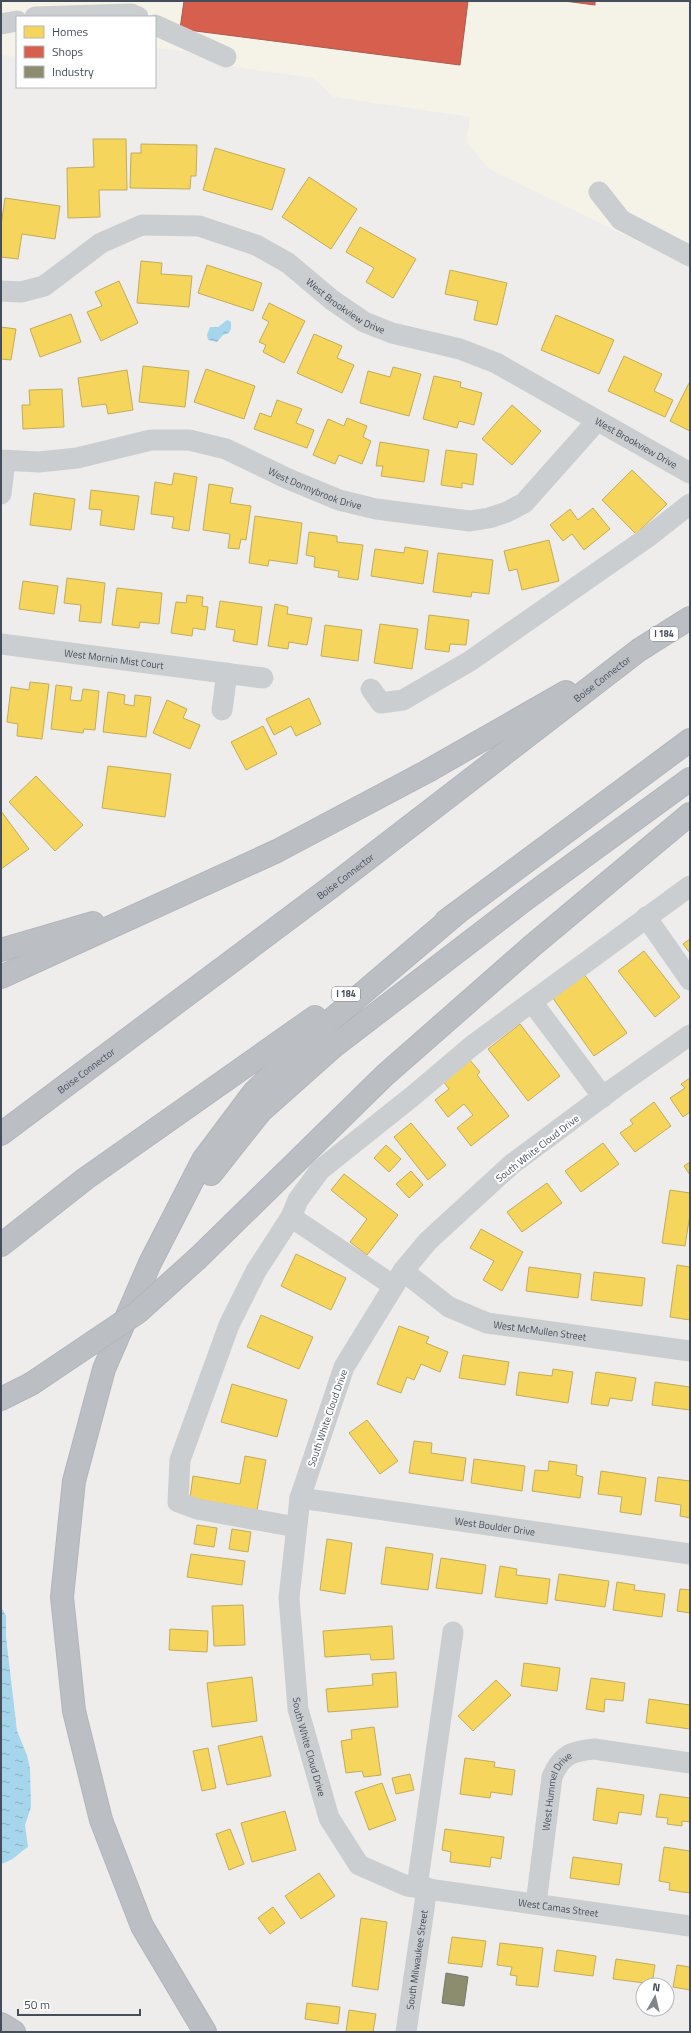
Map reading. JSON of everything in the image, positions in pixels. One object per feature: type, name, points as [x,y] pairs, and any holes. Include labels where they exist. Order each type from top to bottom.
[{"type":"highway","name":"Boise Connector","points":[[1,1134],[331,887],[639,650],[690,618]]},
{"type":"highway","points":[[1,977],[277,851],[426,772],[639,650]]},
{"type":"highway","name":"I 184","points":[[1,1246],[85,1179],[179,1111],[274,1048],[690,740]]},
{"type":"highway","points":[[150,1263],[216,1168],[267,1106],[333,1047],[527,898],[690,779]]},
{"type":"highway","points":[[1,1399],[31,1384],[138,1312],[198,1258],[385,1075],[532,946],[690,814]]},
{"type":"highway","points":[[1,950],[171,899]]},
{"type":"highway","points":[[205,2032],[142,1926],[101,1820],[74,1711],[62,1597],[74,1481],[104,1369],[150,1263],[203,1160],[254,1092],[311,1037],[457,913]]},
{"type":"highway","points":[[1,2024],[14,2032]]},
{"type":"street","points":[[51,16],[133,11]]},
{"type":"street","points":[[1,24],[16,21]]},
{"type":"street","points":[[156,25],[226,57]]},
{"type":"street","points":[[599,192],[621,220],[690,256]]},
{"type":"street","name":"West Brookview Drive","points":[[1,291],[21,292],[44,286],[101,243],[142,225],[199,226],[256,245],[288,264],[332,300],[364,322],[392,333],[460,349],[496,363],[690,473]]},
{"type":"street","name":"West Donnybrook Drive","points":[[3,460],[39,462],[77,458],[132,443],[151,440],[189,440],[226,449],[286,478],[339,500],[376,509],[470,521],[489,518],[507,512],[524,503],[597,421]]},
{"type":"street","points":[[1,494],[3,460]]},
{"type":"street","points":[[371,689],[381,703],[403,700],[470,661],[648,537],[690,504]]},
{"type":"street","name":"West Mornin Mist Court","points":[[1,644],[263,678]]},
{"type":"street","points":[[222,710],[226,673]]},
{"type":"street","points":[[296,1527],[196,1509],[178,1502],[180,1460],[229,1325],[256,1271],[291,1217],[298,1200],[320,1170],[414,1095],[473,1044],[690,886]]},
{"type":"street","points":[[646,917],[690,980]]},
{"type":"street","points":[[532,1002],[603,1097]]},
{"type":"street","name":"South White Cloud Drive","points":[[422,1888],[407,1886],[359,1865],[330,1818],[298,1709],[289,1598],[300,1498],[344,1367],[399,1279],[428,1241],[512,1164],[690,1035]]},
{"type":"street","name":"West McMullen Street","points":[[291,1217],[449,1307],[487,1323],[690,1352]]},
{"type":"street","name":"West Boulder Drive","points":[[300,1498],[690,1554]]},
{"type":"street","name":"South Milwaukee Street","points":[[406,2032],[453,1632]]},
{"type":"street","name":"West Hummel Drive","points":[[536,1904],[552,1777],[557,1766],[565,1757],[580,1750],[594,1749],[690,1763]]},
{"type":"street","name":"West Camas Street","points":[[422,1888],[690,1926]]},
{"type":"shaded area","points":[[1,1],[690,1],[690,267],[489,169],[466,142],[470,117],[334,97],[313,78],[228,66],[207,54],[156,48],[156,16],[16,16],[16,57],[1,55]]},
{"type":"water","points":[[227,320],[231,322],[229,333],[223,335],[217,342],[208,340],[207,335],[210,327],[218,327]]},
{"type":"water","points":[[1,1607],[6,1616],[6,1637],[17,1731],[27,1755],[30,1769],[31,1807],[25,1825],[28,1847],[13,1859],[1,1864]]},
{"type":"building: Homes","points":[[93,139],[126,139],[127,190],[99,190],[100,217],[68,218],[67,168],[94,167]]},
{"type":"building: Homes","points":[[141,144],[197,145],[196,176],[191,176],[190,189],[130,188],[131,153],[141,153]]},
{"type":"building: Homes","points":[[215,148],[285,169],[272,210],[203,190]]},
{"type":"building: Homes","points":[[309,177],[357,209],[331,249],[282,217]]},
{"type":"building: Homes","points":[[5,198],[60,206],[55,239],[22,234],[18,259],[1,257],[1,226]]},
{"type":"building: Homes","points":[[360,227],[416,259],[393,298],[366,282],[374,268],[346,252]]},
{"type":"building: Homes","points":[[141,261],[162,263],[161,274],[192,276],[189,307],[137,303]]},
{"type":"building: Homes","points":[[207,265],[262,283],[253,311],[198,293]]},
{"type":"building: Homes","points":[[450,270],[507,283],[497,325],[474,320],[478,301],[445,294]]},
{"type":"building: Homes","points":[[119,281],[138,323],[101,341],[87,312],[102,306],[95,292]]},
{"type":"building: Homes","points":[[269,303],[305,321],[284,363],[263,352],[266,345],[259,342],[269,322],[262,318]]},
{"type":"building: Homes","points":[[71,314],[81,342],[40,357],[30,329]]},
{"type":"building: Homes","points":[[556,315],[614,340],[599,374],[541,350]]},
{"type":"building: Homes","points":[[1,327],[16,329],[11,360],[1,359]]},
{"type":"building: Homes","points":[[314,334],[342,346],[337,358],[354,365],[342,393],[297,373]]},
{"type":"building: Homes","points":[[624,356],[662,374],[654,391],[673,400],[665,417],[608,391]]},
{"type":"building: Homes","points":[[143,366],[189,371],[185,407],[139,402]]},
{"type":"building: Homes","points":[[393,367],[421,374],[409,416],[360,403],[368,371],[390,377]]},
{"type":"building: Homes","points":[[206,369],[255,386],[244,419],[194,402]]},
{"type":"building: Homes","points":[[127,370],[133,410],[108,414],[106,404],[82,407],[78,378]]},
{"type":"building: Homes","points":[[434,376],[461,382],[460,387],[482,393],[474,425],[459,421],[457,428],[423,419]]},
{"type":"building: Homes","points":[[690,383],[690,431],[670,421]]},
{"type":"building: Homes","points":[[62,389],[64,427],[23,429],[22,405],[30,405],[29,390]]},
{"type":"building: Homes","points":[[277,400],[302,409],[296,423],[314,430],[307,448],[254,429],[260,413],[271,417]]},
{"type":"building: Homes","points":[[512,405],[541,431],[512,465],[482,439]]},
{"type":"building: Homes","points":[[347,418],[367,426],[363,437],[371,441],[362,464],[339,455],[335,464],[313,455],[328,419],[344,426]]},
{"type":"building: Homes","points":[[380,442],[429,450],[424,482],[381,476],[383,466],[376,466]]},
{"type":"building: Homes","points":[[446,450],[477,454],[473,485],[462,483],[462,488],[441,485]]},
{"type":"building: Homes","points":[[632,470],[667,504],[636,534],[602,500]]},
{"type":"building: Homes","points":[[174,473],[197,477],[189,531],[172,528],[174,517],[151,514],[155,482],[172,485]]},
{"type":"building: Homes","points":[[209,484],[233,488],[230,503],[251,506],[246,540],[241,539],[239,549],[228,548],[230,534],[203,530]]},
{"type":"building: Homes","points":[[91,490],[139,496],[134,530],[100,525],[102,510],[89,509]]},
{"type":"building: Homes","points":[[34,493],[75,499],[71,530],[30,525]]},
{"type":"building: Homes","points":[[593,508],[610,529],[584,550],[572,534],[563,541],[550,525],[570,509],[578,520]]},
{"type":"building: Homes","points":[[255,516],[302,523],[297,564],[269,560],[268,566],[249,563]]},
{"type":"building: Homes","points":[[309,532],[337,536],[337,542],[363,545],[358,580],[338,577],[339,571],[314,567],[315,557],[306,555]]},
{"type":"building: Homes","points":[[549,540],[559,581],[522,590],[517,569],[509,571],[504,551]]},
{"type":"building: Homes","points":[[405,547],[428,551],[423,584],[371,576],[375,549],[404,553]]},
{"type":"building: Homes","points":[[438,553],[493,560],[489,594],[472,592],[471,597],[433,592]]},
{"type":"building: Homes","points":[[67,578],[105,583],[101,623],[79,621],[81,605],[64,603]]},
{"type":"building: Homes","points":[[23,581],[58,586],[54,614],[19,609]]},
{"type":"building: Homes","points":[[117,588],[162,593],[159,624],[140,622],[139,628],[112,625]]},
{"type":"building: Homes","points":[[187,595],[203,597],[202,606],[208,607],[205,630],[193,628],[192,636],[171,633],[176,602],[186,603]]},
{"type":"building: Homes","points":[[220,601],[262,607],[257,645],[233,641],[235,630],[216,627]]},
{"type":"building: Homes","points":[[275,604],[288,607],[287,614],[312,618],[307,645],[289,642],[288,649],[268,646]]},
{"type":"building: Homes","points":[[429,615],[469,620],[466,645],[450,644],[449,652],[425,649]]},
{"type":"building: Homes","points":[[380,624],[418,629],[412,669],[374,663]]},
{"type":"building: Homes","points":[[325,625],[362,630],[358,661],[321,656]]},
{"type":"building: Homes","points":[[30,682],[49,684],[42,739],[17,736],[18,724],[7,722],[11,687],[29,690]]},
{"type":"building: Homes","points":[[56,685],[72,687],[70,700],[81,701],[83,689],[99,691],[95,730],[84,729],[83,733],[51,729]]},
{"type":"building: Homes","points":[[108,692],[125,695],[124,704],[134,706],[135,695],[151,697],[146,737],[103,732]]},
{"type":"building: Homes","points":[[309,698],[321,724],[296,736],[291,726],[274,735],[266,719]]},
{"type":"building: Homes","points":[[167,700],[187,709],[183,718],[200,725],[190,749],[153,733]]},
{"type":"building: Homes","points":[[263,726],[277,754],[246,770],[231,742]]},
{"type":"building: Homes","points":[[108,766],[171,774],[165,817],[102,808]]},
{"type":"building: Homes","points":[[36,776],[83,825],[55,851],[9,802]]},
{"type":"building: Homes","points":[[1,811],[29,849],[1,869]]},
{"type":"building: Homes","points":[[690,939],[690,953],[683,944]]},
{"type":"building: Homes","points":[[644,951],[680,997],[655,1017],[618,971]]},
{"type":"building: Homes","points":[[584,974],[627,1033],[594,1056],[552,997]]},
{"type":"building: Homes","points":[[520,1024],[560,1076],[528,1101],[488,1049]]},
{"type":"building: Homes","points":[[469,1059],[480,1072],[477,1075],[509,1116],[471,1146],[457,1128],[473,1115],[464,1104],[448,1117],[435,1100],[449,1089],[443,1081]]},
{"type":"building: Homes","points":[[690,1078],[690,1112],[683,1117],[670,1098],[685,1088],[681,1084]]},
{"type":"building: Homes","points":[[654,1102],[671,1126],[635,1152],[620,1133],[633,1124],[630,1120]]},
{"type":"building: Homes","points":[[411,1123],[446,1165],[428,1180],[394,1137]]},
{"type":"building: Homes","points":[[603,1143],[619,1164],[581,1192],[565,1171]]},
{"type":"building: Homes","points":[[386,1145],[401,1159],[389,1172],[374,1158]]},
{"type":"building: Homes","points":[[690,1162],[690,1175],[684,1166]]},
{"type":"building: Homes","points":[[411,1171],[423,1185],[409,1198],[396,1184]]},
{"type":"building: Homes","points":[[344,1174],[398,1215],[367,1255],[350,1242],[367,1219],[331,1190]]},
{"type":"building: Homes","points":[[547,1183],[562,1203],[522,1232],[507,1212]]},
{"type":"building: Homes","points":[[670,1190],[690,1193],[690,1214],[685,1246],[662,1243]]},
{"type":"building: Homes","points":[[481,1229],[523,1252],[502,1291],[483,1280],[494,1261],[470,1248]]},
{"type":"building: Homes","points":[[296,1254],[346,1278],[331,1310],[281,1286]]},
{"type":"building: Homes","points":[[677,1265],[690,1267],[690,1320],[670,1317]]},
{"type":"building: Homes","points":[[529,1267],[581,1274],[578,1298],[526,1291]]},
{"type":"building: Homes","points":[[594,1272],[645,1278],[642,1306],[591,1300]]},
{"type":"building: Homes","points":[[261,1315],[313,1337],[299,1369],[247,1347]]},
{"type":"building: Homes","points":[[399,1326],[429,1337],[426,1343],[448,1352],[440,1372],[421,1364],[414,1380],[407,1377],[401,1393],[377,1384]]},
{"type":"building: Homes","points":[[463,1355],[509,1362],[505,1385],[459,1378]]},
{"type":"building: Homes","points":[[553,1369],[573,1372],[568,1403],[516,1395],[519,1372],[552,1376]]},
{"type":"building: Homes","points":[[596,1372],[636,1378],[632,1401],[610,1398],[608,1406],[591,1404]]},
{"type":"building: Homes","points":[[655,1382],[690,1387],[690,1410],[652,1405]]},
{"type":"building: Homes","points":[[232,1384],[287,1400],[277,1437],[221,1422]]},
{"type":"building: Homes","points":[[367,1420],[398,1461],[380,1474],[349,1433]]},
{"type":"building: Homes","points":[[414,1441],[432,1443],[431,1453],[466,1458],[463,1481],[409,1473]]},
{"type":"building: Homes","points":[[245,1456],[266,1460],[257,1510],[190,1498],[193,1476],[240,1484]]},
{"type":"building: Homes","points":[[474,1459],[525,1466],[522,1491],[471,1483]]},
{"type":"building: Homes","points":[[549,1461],[577,1465],[576,1475],[583,1477],[580,1498],[532,1491],[535,1470],[548,1471]]},
{"type":"building: Homes","points":[[601,1471],[646,1478],[641,1515],[620,1512],[622,1497],[598,1494]]},
{"type":"building: Homes","points":[[658,1477],[690,1481],[690,1518],[680,1516],[681,1505],[655,1501]]},
{"type":"building: Homes","points":[[197,1525],[217,1528],[214,1547],[194,1544]]},
{"type":"building: Homes","points":[[232,1529],[251,1532],[248,1552],[229,1549]]},
{"type":"building: Homes","points":[[327,1539],[352,1543],[345,1594],[320,1590]]},
{"type":"building: Homes","points":[[386,1547],[433,1554],[428,1590],[381,1584]]},
{"type":"building: Homes","points":[[191,1554],[245,1561],[242,1585],[187,1577]]},
{"type":"building: Homes","points":[[441,1558],[486,1565],[482,1594],[436,1588]]},
{"type":"building: Homes","points":[[500,1566],[517,1569],[516,1575],[550,1579],[547,1604],[495,1597]]},
{"type":"building: Homes","points":[[559,1574],[609,1581],[605,1607],[555,1600]]},
{"type":"building: Homes","points":[[617,1582],[635,1585],[634,1590],[665,1594],[662,1617],[613,1610]]},
{"type":"building: Homes","points":[[680,1589],[690,1590],[690,1613],[677,1611]]},
{"type":"building: Homes","points":[[243,1605],[245,1645],[214,1646],[212,1606]]},
{"type":"building: Homes","points":[[392,1626],[394,1659],[371,1660],[370,1654],[325,1657],[323,1631]]},
{"type":"building: Homes","points":[[170,1629],[208,1631],[207,1652],[169,1650]]},
{"type":"building: Homes","points":[[524,1663],[560,1668],[557,1691],[521,1686]]},
{"type":"building: Homes","points":[[396,1672],[398,1707],[328,1712],[326,1689],[373,1685],[372,1674]]},
{"type":"building: Homes","points":[[252,1677],[257,1721],[212,1727],[207,1683]]},
{"type":"building: Homes","points":[[591,1678],[625,1683],[623,1701],[605,1699],[604,1712],[586,1709]]},
{"type":"building: Homes","points":[[496,1680],[511,1695],[473,1731],[458,1716]]},
{"type":"building: Homes","points":[[649,1699],[690,1705],[690,1729],[646,1723]]},
{"type":"building: Homes","points":[[374,1727],[381,1775],[364,1777],[362,1771],[346,1773],[341,1741],[352,1739],[351,1730]]},
{"type":"building: Homes","points":[[262,1736],[271,1776],[227,1785],[218,1746]]},
{"type":"building: Homes","points":[[208,1748],[216,1788],[202,1791],[193,1751]]},
{"type":"building: Homes","points":[[465,1758],[495,1762],[494,1767],[515,1770],[512,1795],[491,1792],[490,1798],[460,1794]]},
{"type":"building: Homes","points":[[410,1774],[414,1790],[396,1794],[392,1778]]},
{"type":"building: Homes","points":[[382,1783],[396,1820],[369,1830],[355,1792]]},
{"type":"building: Homes","points":[[597,1788],[644,1795],[641,1815],[619,1812],[617,1824],[593,1820]]},
{"type":"building: Homes","points":[[660,1794],[690,1798],[690,1822],[682,1821],[682,1826],[667,1824],[668,1818],[656,1817]]},
{"type":"building: Homes","points":[[285,1811],[296,1850],[252,1862],[241,1823]]},
{"type":"building: Homes","points":[[230,1829],[244,1864],[229,1870],[216,1834]]},
{"type":"building: Homes","points":[[445,1829],[504,1837],[501,1859],[491,1857],[490,1867],[450,1862],[451,1852],[442,1850]]},
{"type":"building: Homes","points":[[664,1847],[690,1851],[690,1893],[669,1890],[670,1883],[659,1881]]},
{"type":"building: Homes","points":[[573,1857],[622,1864],[619,1885],[570,1878]]},
{"type":"building: Homes","points":[[319,1873],[335,1896],[301,1919],[285,1896]]},
{"type":"building: Homes","points":[[273,1907],[285,1923],[270,1934],[258,1918]]},
{"type":"building: Homes","points":[[361,1918],[387,1922],[378,1990],[352,1986]]},
{"type":"building: Homes","points":[[452,1937],[486,1941],[482,1967],[448,1963]]},
{"type":"building: Homes","points":[[500,1943],[543,1948],[538,1987],[516,1985],[517,1976],[510,1975],[512,1967],[497,1965]]},
{"type":"building: Homes","points":[[557,1950],[596,1956],[593,1976],[554,1971]]},
{"type":"building: Homes","points":[[616,1959],[655,1965],[653,1977],[635,1977],[635,1982],[613,1979]]},
{"type":"building: Homes","points":[[677,1965],[690,1967],[690,1990],[675,1987]]},
{"type":"building: Homes","points":[[307,2003],[340,2007],[338,2024],[305,2019]]},
{"type":"building: Homes","points":[[349,2010],[376,2014],[373,2032],[346,2032]]},
{"type":"building: Shops","points":[[184,1],[468,1],[460,65],[180,29]]},
{"type":"building: Shops","points":[[564,1],[595,1],[595,5]]},
{"type":"building: Industry","points":[[446,1973],[468,1977],[464,2006],[442,2003]]}]
